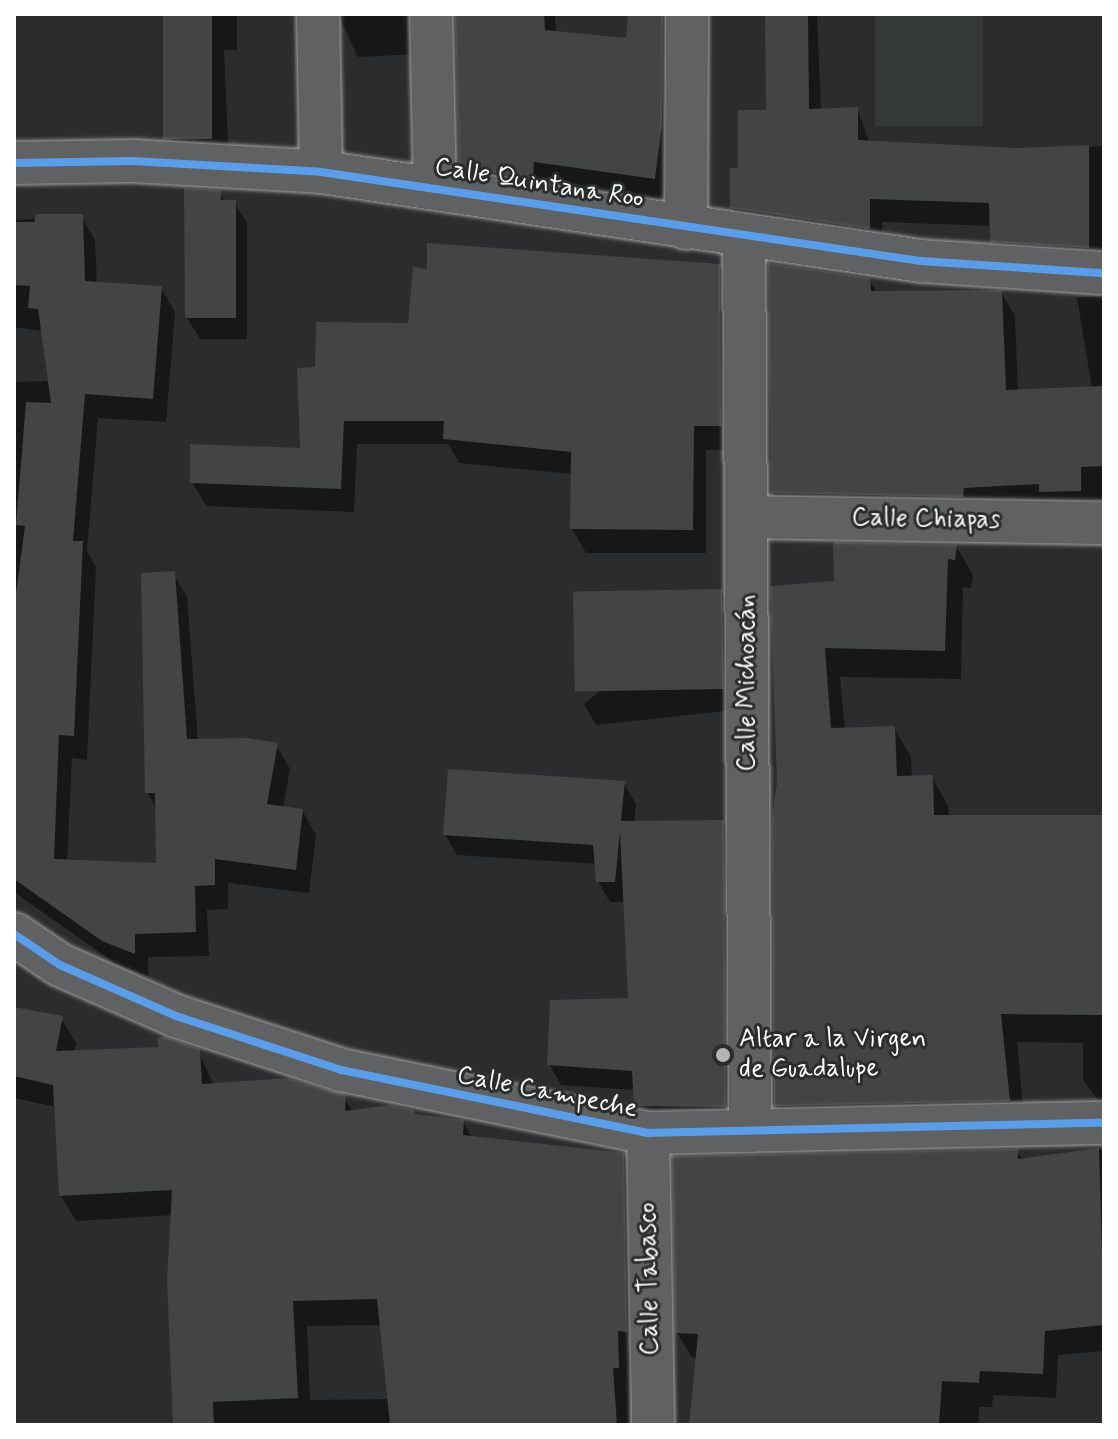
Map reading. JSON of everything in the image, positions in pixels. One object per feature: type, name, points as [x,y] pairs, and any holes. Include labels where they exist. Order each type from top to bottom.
[{"type":"street","points":[[318,14],[321,172]]},
{"type":"street","points":[[431,14],[435,187]]},
{"type":"street","points":[[686,228],[687,14]]},
{"type":"street","name":"Calle Quintana Roo","points":[[14,163],[133,161],[321,172],[921,261],[1104,273]]},
{"type":"street","name":"Calle Michoacán","points":[[744,235],[750,1131]]},
{"type":"street","name":"Calle Chiapas","points":[[748,517],[1104,523]]},
{"type":"street","name":"Calle Campeche","points":[[14,934],[60,965],[176,1016],[341,1070],[648,1133],[1104,1123]]},
{"type":"street","name":"Calle Tabasco","points":[[648,1133],[653,1425]]},
{"type":"shaded area","points":[[875,14],[983,14],[983,126],[875,126]]},
{"type":"building","points":[[163,14],[212,14],[212,139],[163,139]]},
{"type":"building","points":[[455,14],[544,14],[545,30],[626,38],[628,14],[663,14],[662,124],[655,179],[534,162],[533,178],[459,168]]},
{"type":"building","points":[[765,14],[808,14],[809,109],[858,107],[858,140],[1017,148],[1089,145],[1089,248],[990,242],[989,203],[870,199],[870,229],[730,208],[730,168],[738,168],[738,110],[766,110]]},
{"type":"building","points":[[184,188],[221,190],[221,200],[236,200],[236,318],[185,318]]},
{"type":"building","points":[[36,214],[83,214],[85,281],[162,286],[153,399],[85,394],[73,541],[83,541],[74,736],[59,735],[54,859],[156,863],[155,793],[145,793],[141,573],[175,571],[187,739],[247,738],[278,743],[267,804],[303,809],[296,870],[215,859],[215,885],[195,886],[196,932],[135,934],[135,954],[102,941],[14,879],[14,609],[25,526],[16,525],[26,402],[51,403],[38,309],[28,308],[30,286],[14,285],[14,222],[34,222]]},
{"type":"building","points":[[427,243],[720,264],[721,426],[694,426],[693,530],[570,529],[571,452],[443,439],[444,421],[344,421],[341,489],[190,483],[190,444],[300,448],[297,368],[315,367],[316,322],[408,323],[413,267],[427,269]]},
{"type":"building","points":[[768,263],[870,278],[871,291],[1002,290],[1006,390],[1103,386],[1104,466],[1081,467],[1081,491],[1039,492],[1039,484],[964,488],[963,497],[771,493]]},
{"type":"building","points":[[833,542],[957,545],[955,560],[948,559],[945,651],[825,648],[831,728],[895,726],[897,776],[933,775],[934,815],[1104,815],[1104,1015],[1001,1014],[1010,1101],[774,1106],[772,819],[777,782],[770,586],[834,581]]},
{"type":"building","points":[[722,589],[724,689],[575,692],[573,592]]},
{"type":"building","points":[[448,769],[625,781],[621,821],[724,820],[726,1107],[634,1106],[632,1071],[547,1065],[550,1000],[628,998],[620,832],[615,882],[596,882],[593,845],[443,835]]},
{"type":"building","points":[[14,1007],[63,1016],[56,1051],[158,1047],[157,1038],[165,1037],[200,1049],[202,1084],[288,1078],[346,1095],[345,1111],[391,1105],[414,1110],[415,1114],[464,1120],[463,1135],[624,1153],[627,1332],[618,1331],[619,1368],[613,1368],[617,1425],[390,1425],[377,1299],[293,1301],[298,1398],[213,1402],[214,1425],[173,1425],[167,1280],[172,1190],[59,1196],[53,1085],[14,1076]]},
{"type":"building","points":[[1099,1148],[1104,1325],[1045,1331],[1043,1374],[980,1371],[979,1383],[942,1381],[939,1425],[689,1425],[698,1334],[675,1333],[672,1156],[1018,1149],[1018,1159]]},
{"type":"cycle path","points":[[14,163],[133,161],[321,172],[921,261],[1104,273]]},
{"type":"cycle path","points":[[14,934],[60,965],[176,1016],[341,1070],[648,1133],[1104,1123]]},
{"type":"place","name":"Altar a la Virgen de Guadalupe","points":[[723,1055]]}]
